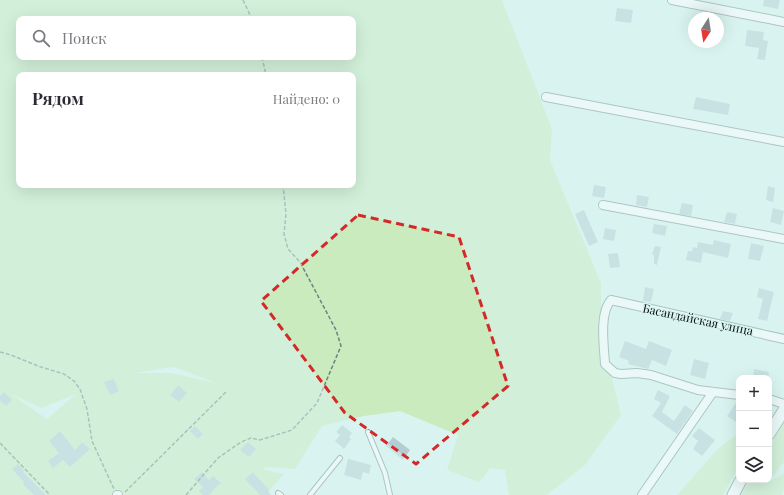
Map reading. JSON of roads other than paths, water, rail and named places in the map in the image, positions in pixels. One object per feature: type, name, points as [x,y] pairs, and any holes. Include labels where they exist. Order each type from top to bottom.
[{"type":"street","points":[[672,0],[784,22]]},
{"type":"street","points":[[546,97],[784,142]]},
{"type":"street","points":[[603,205],[784,240]]},
{"type":"street","name":"Басандайская улица","points":[[713,392],[651,375],[637,373],[621,374],[615,373],[611,370],[605,364],[604,330],[605,308],[611,300],[784,339]]},
{"type":"street","points":[[642,495],[713,392],[736,395]]},
{"type":"street","points":[[772,400],[784,404]]},
{"type":"street","points":[[772,429],[784,410]]},
{"type":"street","points":[[733,495],[740,483]]},
{"type":"lane","points":[[368,432],[385,473],[390,495]]},
{"type":"lane","points":[[310,495],[340,458]]}]
